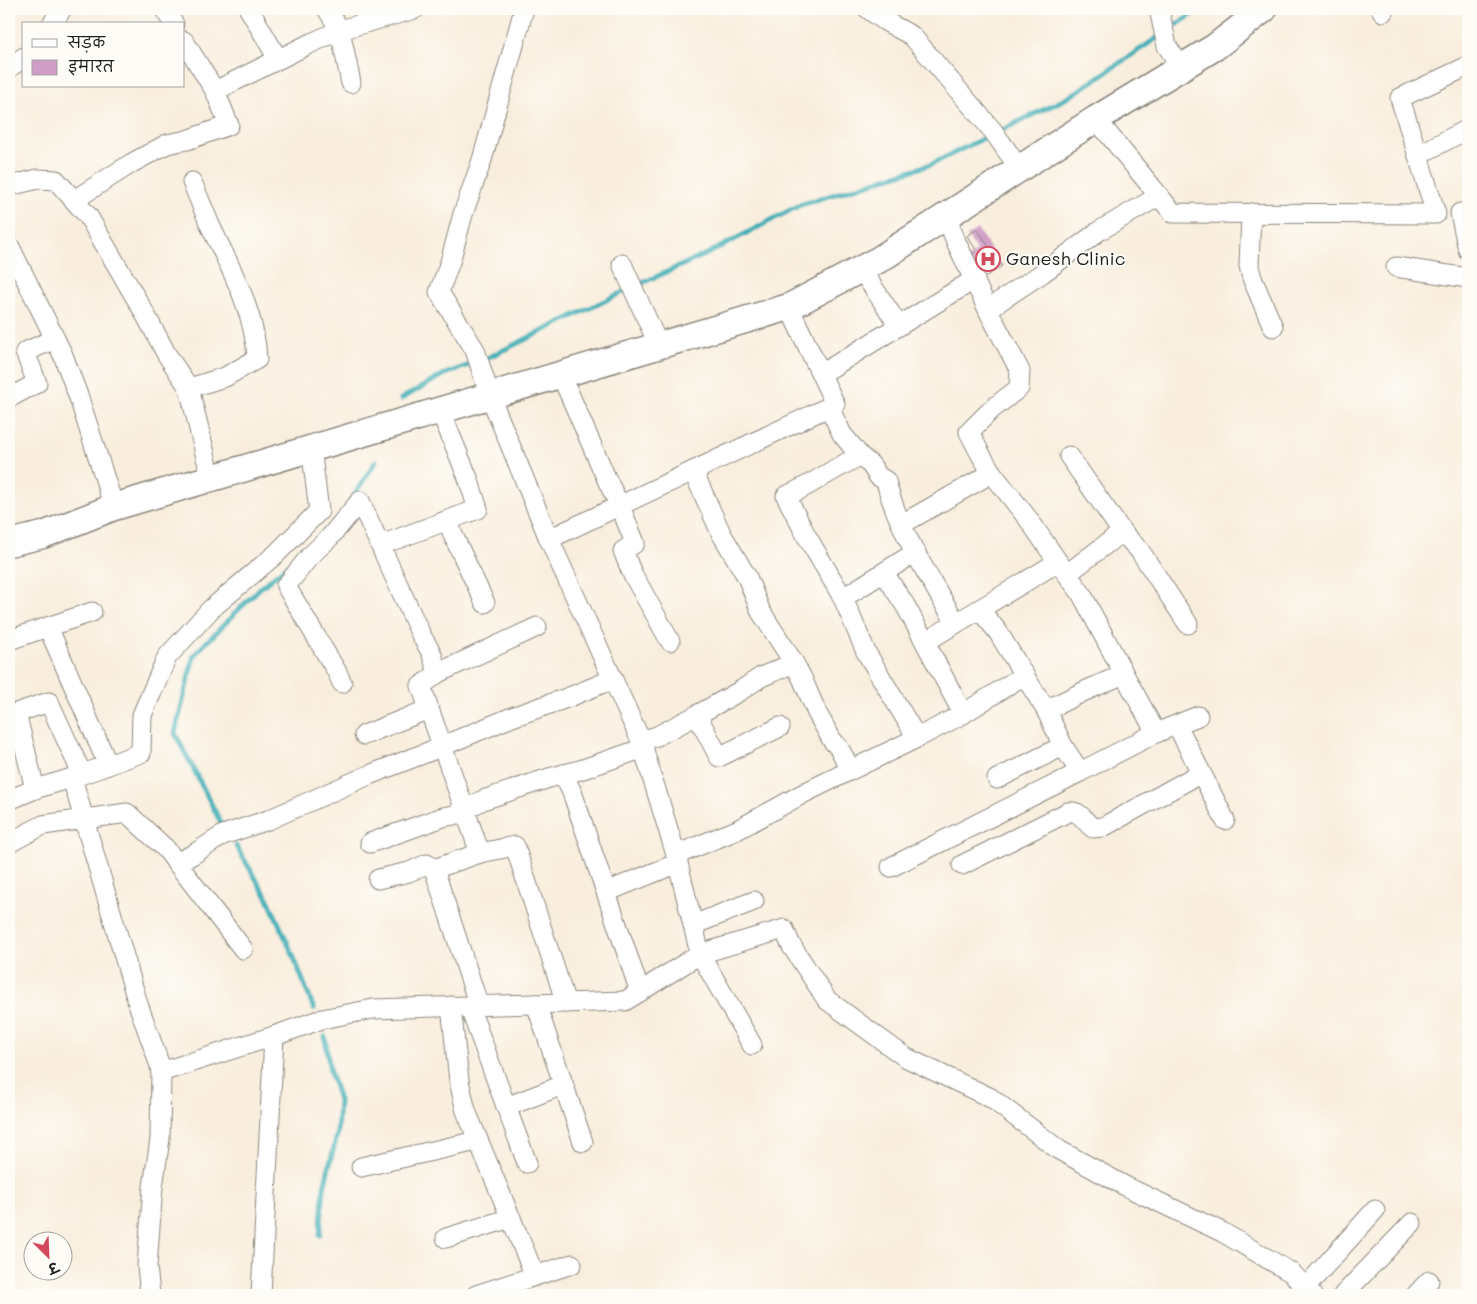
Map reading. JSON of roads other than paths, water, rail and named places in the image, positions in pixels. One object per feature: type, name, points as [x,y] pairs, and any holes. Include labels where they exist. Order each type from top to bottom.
[{"type":"street","points":[[53,22],[62,9]]},
{"type":"street","points":[[164,9],[173,22]]},
{"type":"street","points":[[249,9],[278,59]]},
{"type":"street","points":[[327,9],[340,30],[350,83]]},
{"type":"street","points":[[215,91],[340,30],[415,9]]},
{"type":"street","points":[[524,9],[482,160],[463,214],[450,262],[438,292],[475,350],[490,396],[549,539],[643,745],[677,859],[700,954],[752,1045]]},
{"type":"street","points":[[868,9],[912,36],[993,131],[1019,168]]},
{"type":"street","points":[[1159,9],[1167,46],[1181,67]]},
{"type":"street","points":[[9,543],[42,535],[114,507],[789,307],[880,259],[1096,119],[1215,47],[1264,9]]},
{"type":"street","points":[[74,200],[132,163],[167,144],[187,140],[229,125],[215,91],[185,43]]},
{"type":"street","points":[[9,68],[22,58]]},
{"type":"street","points":[[1436,214],[1400,98],[1468,66]]},
{"type":"street","points":[[1096,119],[1173,213],[1464,213],[1468,250]]},
{"type":"street","points":[[1418,155],[1468,130]]},
{"type":"street","points":[[9,186],[38,179],[56,180],[92,223],[144,312],[166,355],[189,388],[211,478]]},
{"type":"street","points":[[189,388],[224,377],[257,359],[256,338],[234,273],[192,182]]},
{"type":"street","points":[[988,309],[1044,272],[1098,231],[1159,196]]},
{"type":"street","points":[[1251,213],[1250,272],[1273,327]]},
{"type":"street","points":[[946,216],[988,309],[1020,370],[1019,388],[992,409],[969,432],[992,474],[1030,520],[1085,600],[1156,733]]},
{"type":"street","points":[[9,245],[55,339],[79,398],[114,507]]},
{"type":"street","points":[[622,264],[659,346]]},
{"type":"street","points":[[1396,267],[1463,279],[1468,278]]},
{"type":"street","points":[[862,268],[899,326]]},
{"type":"street","points":[[821,374],[974,279]]},
{"type":"street","points":[[549,539],[835,404],[789,307]]},
{"type":"street","points":[[9,398],[37,384],[25,352],[55,339]]},
{"type":"street","points":[[561,376],[635,543],[623,551],[632,573],[670,641]]},
{"type":"street","points":[[828,407],[842,434],[860,456],[871,465],[878,476],[886,481],[889,496],[902,524],[956,623]]},
{"type":"street","points":[[381,545],[478,509],[468,478],[440,410]]},
{"type":"street","points":[[9,800],[35,789],[141,753],[142,715],[167,657],[211,609],[276,554],[320,511],[310,448]]},
{"type":"street","points":[[860,456],[786,496],[806,535],[843,598],[866,652],[917,738]]},
{"type":"street","points":[[1068,456],[1122,532],[1140,551],[1188,624]]},
{"type":"street","points":[[693,471],[721,534],[747,577],[761,612],[794,663],[832,740],[840,748],[851,770]]},
{"type":"street","points":[[902,524],[992,474]]},
{"type":"street","points":[[342,683],[286,586],[310,556],[330,537],[360,501],[421,635],[431,652],[438,672]]},
{"type":"street","points":[[448,520],[453,535],[485,603]]},
{"type":"street","points":[[925,642],[980,610],[1062,568],[1122,532]]},
{"type":"street","points":[[843,598],[916,552]]},
{"type":"street","points":[[884,573],[905,605],[963,714]]},
{"type":"street","points":[[980,610],[998,632],[1046,710],[1064,746],[1080,772]]},
{"type":"street","points":[[9,640],[92,612]]},
{"type":"street","points":[[48,627],[108,765]]},
{"type":"street","points":[[480,853],[421,686],[438,672],[537,628]]},
{"type":"street","points":[[370,843],[465,810],[483,800],[643,745],[740,691],[761,677],[794,663]]},
{"type":"street","points":[[1046,710],[1124,674]]},
{"type":"street","points":[[606,892],[737,830],[806,792],[917,738],[963,714],[1024,675]]},
{"type":"street","points":[[176,863],[223,835],[268,820],[377,772],[512,717],[567,698],[613,679]]},
{"type":"street","points":[[35,789],[16,713],[49,702],[77,776],[84,819],[138,1004],[161,1072],[160,1139],[153,1187],[147,1266],[150,1295]]},
{"type":"street","points":[[364,735],[429,709]]},
{"type":"street","points":[[697,715],[720,757],[780,727]]},
{"type":"street","points":[[891,867],[1156,733],[1198,716]]},
{"type":"street","points":[[1177,724],[1225,820]]},
{"type":"street","points":[[997,779],[1064,746]]},
{"type":"street","points":[[962,865],[1068,812],[1075,811],[1079,813],[1093,828],[1103,827],[1201,773]]},
{"type":"street","points":[[563,774],[572,792],[640,992]]},
{"type":"street","points":[[9,843],[43,825],[127,813],[166,849],[244,949]]},
{"type":"street","points":[[434,869],[480,853],[515,846],[566,1003]]},
{"type":"street","points":[[378,879],[408,872],[427,864],[434,869],[466,1006],[527,1163]]},
{"type":"street","points":[[693,925],[754,901]]},
{"type":"street","points":[[161,1072],[274,1036],[322,1018],[373,1009],[625,1001],[700,954],[784,929],[791,945],[827,1000],[905,1057],[991,1098],[1059,1150],[1127,1187],[1222,1232],[1292,1273],[1308,1292],[1375,1210]]},
{"type":"street","points":[[536,1004],[583,1142]]},
{"type":"street","points":[[466,1006],[459,1081],[466,1111],[535,1276]]},
{"type":"street","points":[[261,1295],[274,1036]]},
{"type":"street","points":[[506,1107],[564,1085]]},
{"type":"street","points":[[361,1167],[478,1141]]},
{"type":"street","points":[[446,1238],[511,1218]]},
{"type":"street","points":[[1343,1295],[1412,1223]]},
{"type":"street","points":[[476,1295],[572,1264]]},
{"type":"street","points":[[1416,1295],[1429,1281]]},
{"type":"waterway","points":[[1169,30],[1200,9]]},
{"type":"waterway","points":[[1000,131],[1069,97],[1157,38]]},
{"type":"waterway","points":[[640,284],[709,253],[800,205],[932,164],[986,137]]},
{"type":"waterway","points":[[487,358],[627,290]]},
{"type":"waterway","points":[[401,399],[445,374],[472,364]]},
{"type":"waterway","points":[[352,498],[376,461]]},
{"type":"waterway","points":[[223,827],[175,733],[194,655],[260,588],[300,555]]},
{"type":"waterway","points":[[236,846],[267,897],[293,955],[314,1009]]},
{"type":"waterway","points":[[320,1235],[324,1187],[337,1135],[339,1100],[330,1072],[325,1037]]},
{"type":"place","name":"Ganesh Clinic","points":[[988,259]]}]
